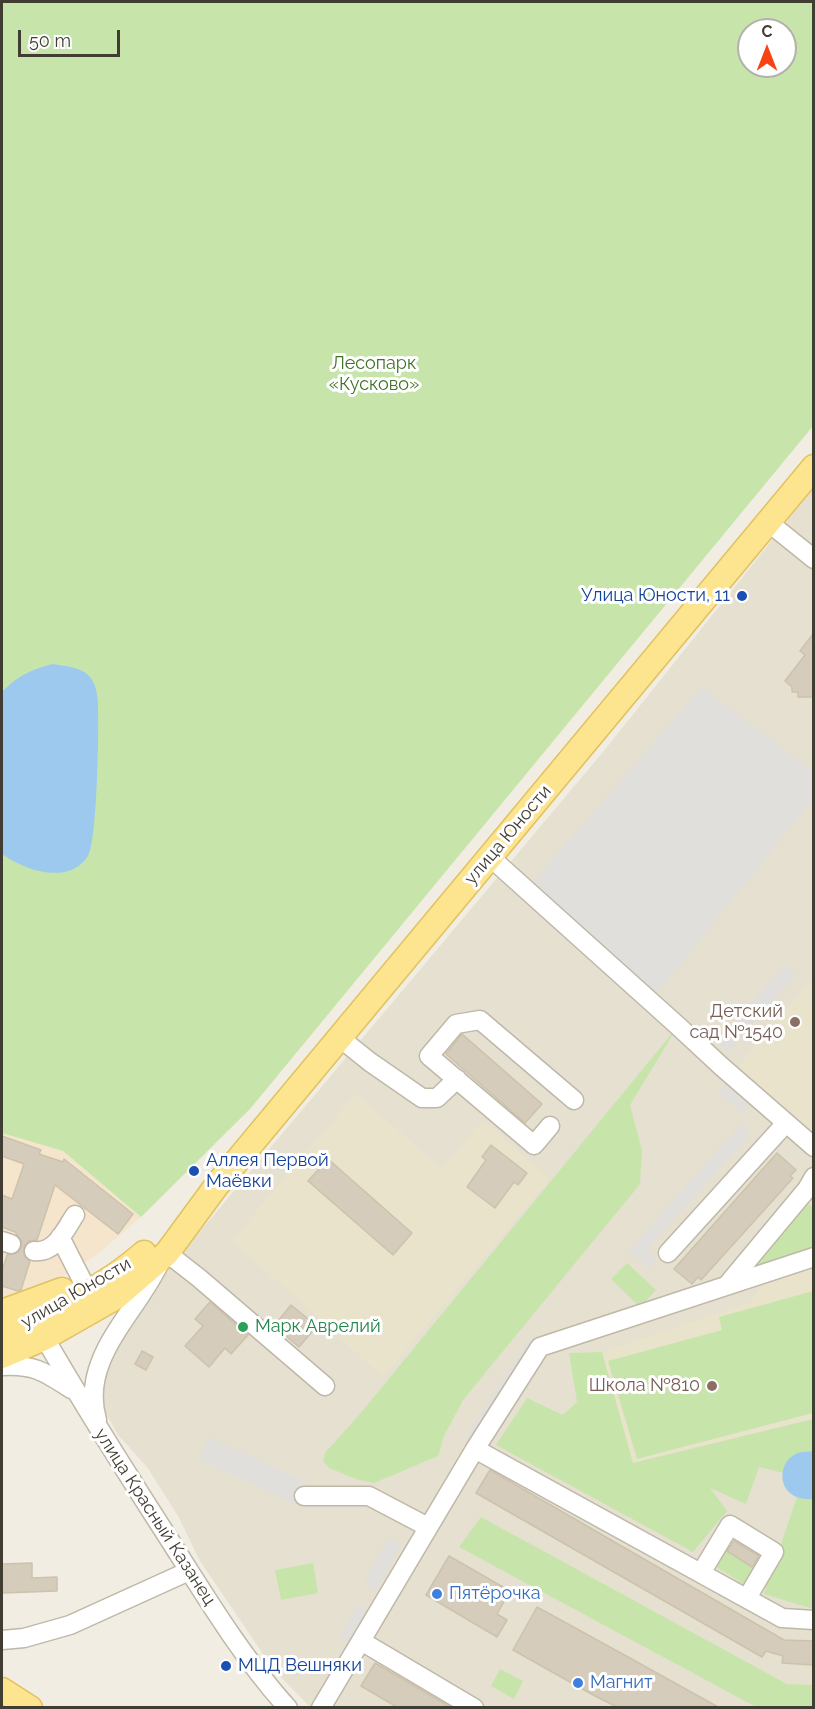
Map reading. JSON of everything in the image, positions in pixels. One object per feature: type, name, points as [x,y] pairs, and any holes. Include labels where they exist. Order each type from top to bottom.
[{"type":"main road","name":"улица Юности","points":[[2,1334],[34,1320],[116,1297],[157,1255],[813,468]]},
{"type":"main road","points":[[2,1312],[34,1320],[82,1280],[109,1267],[157,1255]]},
{"type":"main road","name":"улица Юности","points":[[2,1356],[34,1320]]},
{"type":"main road","points":[[2,1690],[30,1707]]},
{"type":"street","points":[[768,522],[813,559]]},
{"type":"street","points":[[490,857],[813,1147]]},
{"type":"street","points":[[550,1126],[534,1145],[429,1056],[456,1024],[480,1020],[573,1100]]},
{"type":"street","points":[[340,1038],[422,1098],[436,1098],[457,1079]]},
{"type":"street","points":[[668,1252],[786,1123]]},
{"type":"street","points":[[727,1285],[807,1189],[813,1177]]},
{"type":"street","points":[[34,1251],[42,1252],[54,1246],[75,1215]]},
{"type":"street","points":[[60,1237],[82,1280]]},
{"type":"street","points":[[101,1433],[94,1412],[93,1393],[96,1374],[106,1350],[152,1280],[157,1255],[199,1278],[325,1386]]},
{"type":"street","points":[[321,1707],[475,1449],[540,1347],[813,1257]]},
{"type":"street","name":"улица Красный Казанец","points":[[34,1320],[76,1393],[189,1571],[263,1677],[288,1707]]},
{"type":"street","points":[[2,1366],[22,1365],[49,1374],[76,1393]]},
{"type":"street","points":[[475,1449],[782,1618],[813,1620]]},
{"type":"street","points":[[304,1496],[369,1496],[428,1527]]},
{"type":"street","points":[[701,1573],[730,1525],[774,1552],[747,1598]]},
{"type":"street","points":[[2,1640],[45,1633],[85,1619],[189,1571]]},
{"type":"street","points":[[361,1641],[474,1707]]},
{"type":"shaded area","points":[[813,489],[813,1707],[310,1707],[274,1670],[200,1561],[178,1516],[147,1467],[118,1435],[103,1408],[100,1382],[104,1368],[160,1279],[603,752]]},
{"type":"shaded area","points":[[702,687],[813,772],[813,799],[657,993],[532,883]]},
{"type":"shaded area","points":[[785,965],[796,975],[728,1051],[717,1042]]},
{"type":"shaded area","name":"Детский сад №1540","points":[[813,978],[813,1131],[738,1067]]},
{"type":"shaded area","points":[[727,1083],[750,1104],[742,1113],[718,1092]]},
{"type":"shaded area","points":[[356,1093],[442,1169],[483,1120],[550,1179],[383,1377],[232,1240]]},
{"type":"shaded area","points":[[740,1125],[750,1134],[646,1250],[657,1259],[650,1268],[629,1251]]},
{"type":"shaded area","points":[[2,1133],[63,1151],[141,1217],[99,1253],[69,1273],[2,1298]]},
{"type":"shaded area","name":"Школа №810","points":[[813,1263],[813,1419],[633,1463],[602,1352],[750,1303],[765,1279]]},
{"type":"shaded area","points":[[529,1339],[538,1345],[476,1443],[466,1437]]},
{"type":"shaded area","points":[[209,1437],[309,1484],[299,1506],[199,1459]]},
{"type":"shaded area","points":[[388,1538],[401,1545],[376,1591],[364,1584]]},
{"type":"shaded area","points":[[358,1605],[369,1611],[351,1644],[340,1638]]},
{"type":"green space","name":"Лесопарк «Кусково»","points":[[2,2],[813,2],[813,426],[250,1109],[141,1217],[63,1151],[2,1133]]},
{"type":"green space","points":[[678,1026],[630,1105],[642,1151],[640,1184],[463,1400],[444,1436],[438,1456],[374,1483],[356,1479],[329,1468],[323,1461],[325,1453],[360,1414]]},
{"type":"green space","points":[[808,1203],[813,1208],[813,1251],[744,1274]]},
{"type":"green space","points":[[627,1263],[656,1290],[640,1307],[611,1279]]},
{"type":"green space","name":"Школа №810","points":[[813,1291],[813,1413],[637,1459],[608,1361],[722,1330],[719,1317]]},
{"type":"green space","points":[[602,1352],[633,1463],[813,1419],[813,1451],[794,1457],[787,1463],[783,1473],[759,1467],[746,1504],[710,1488],[727,1511],[693,1552],[496,1445],[527,1398],[563,1415],[577,1402],[569,1353]]},
{"type":"green space","points":[[797,1497],[813,1499],[813,1609],[764,1594]]},
{"type":"green space","points":[[481,1517],[787,1684],[813,1685],[813,1707],[756,1707],[459,1547]]},
{"type":"green space","points":[[724,1549],[756,1569],[745,1585],[713,1565]]},
{"type":"green space","points":[[313,1563],[318,1593],[281,1600],[275,1570]]},
{"type":"green space","points":[[500,1669],[523,1681],[514,1699],[491,1686]]},
{"type":"water","points":[[53,664],[85,672],[95,686],[98,705],[97,786],[91,847],[88,856],[80,865],[70,871],[58,873],[34,870],[2,854],[2,692],[25,674]]},
{"type":"water","points":[[813,1451],[813,1499],[798,1498],[786,1489],[783,1478],[784,1467],[794,1455]]},
{"type":"building","points":[[813,634],[813,697],[798,697],[798,692],[792,692],[792,687],[785,681],[805,655],[800,651]]},
{"type":"building","points":[[462,1034],[542,1104],[525,1123],[446,1054]]},
{"type":"building","points":[[2,1136],[41,1150],[39,1154],[63,1162],[64,1159],[133,1214],[118,1234],[55,1185],[37,1240],[29,1241],[24,1246],[24,1256],[30,1261],[21,1290],[18,1291],[2,1286],[2,1272],[7,1255],[18,1253],[22,1242],[15,1232],[2,1227],[2,1195],[12,1199],[24,1164],[2,1156]]},
{"type":"building","points":[[491,1145],[527,1173],[518,1185],[514,1182],[495,1208],[467,1187],[486,1160],[482,1157]]},
{"type":"building","points":[[777,1153],[796,1170],[790,1176],[793,1178],[701,1280],[698,1277],[692,1284],[674,1269]]},
{"type":"building","points":[[328,1159],[412,1233],[393,1255],[308,1181]]},
{"type":"building","points":[[210,1302],[248,1335],[231,1354],[225,1348],[209,1367],[185,1346],[203,1326],[195,1319]]},
{"type":"building","points":[[291,1305],[317,1326],[299,1347],[274,1326]]},
{"type":"building","points":[[142,1351],[153,1357],[146,1370],[135,1364]]},
{"type":"building","points":[[490,1470],[784,1640],[813,1641],[813,1665],[782,1663],[783,1656],[766,1651],[762,1657],[476,1493]]},
{"type":"building","points":[[734,1541],[759,1556],[752,1567],[727,1551]]},
{"type":"building","points":[[449,1556],[510,1591],[497,1614],[507,1620],[497,1637],[426,1595]]},
{"type":"building","points":[[32,1563],[32,1578],[57,1577],[57,1591],[2,1593],[2,1564]]},
{"type":"building","points":[[537,1607],[718,1707],[617,1707],[595,1696],[513,1650]]},
{"type":"building","points":[[375,1663],[450,1707],[397,1707],[361,1686]]},
{"type":"place","name":"Улица Юности, 11","points":[[742,596]]},
{"type":"place","name":"Детский сад №1540","points":[[795,1022]]},
{"type":"place","name":"Аллея Первой Маёвки","points":[[194,1171]]},
{"type":"place","name":"Марк Аврелий","points":[[243,1327]]},
{"type":"place","name":"Школа №810","points":[[712,1386]]},
{"type":"place","name":"Пятёрочка","points":[[437,1594]]},
{"type":"place","name":"МЦД Вешняки","points":[[226,1666]]},
{"type":"place","name":"Магнит","points":[[578,1683]]}]
